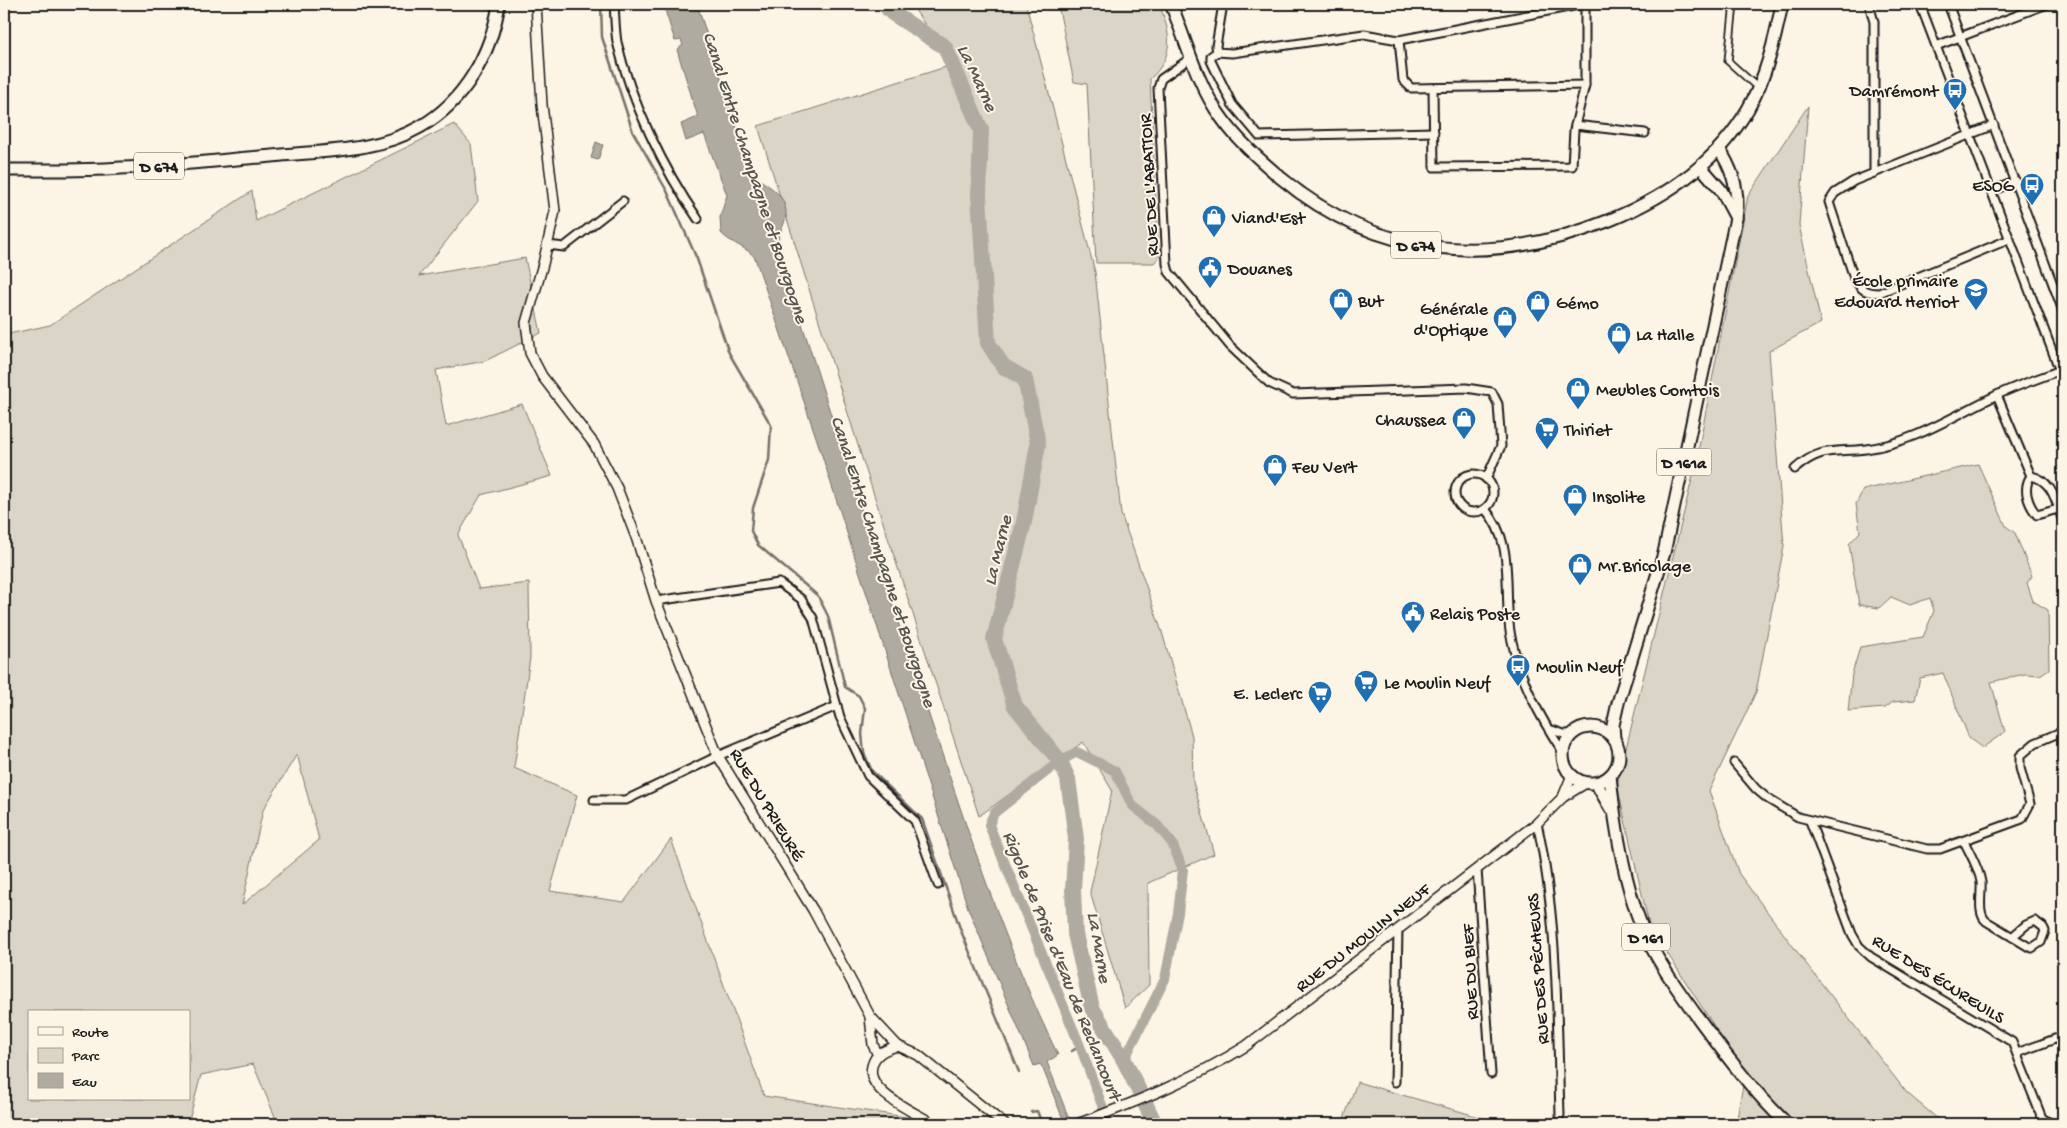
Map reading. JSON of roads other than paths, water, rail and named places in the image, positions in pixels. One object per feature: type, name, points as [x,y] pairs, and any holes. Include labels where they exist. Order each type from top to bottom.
[{"type":"main road","name":"D 674","points":[[4,170],[157,166],[313,152],[392,139],[421,126],[436,115],[468,82],[489,48],[499,4]]},
{"type":"main road","name":"D 674","points":[[1171,4],[1192,58],[1221,117],[1274,172],[1298,192],[1342,220],[1369,232],[1413,245],[1436,249],[1482,250],[1567,236],[1618,217],[1651,201],[1701,167],[1719,149],[1747,110],[1758,88],[1772,46],[1782,4]]},
{"type":"main road","name":"D 161a","points":[[1614,739],[1613,725],[1618,703],[1664,553],[1736,218],[1739,201],[1736,184],[1719,149]]},
{"type":"main road","points":[[1701,167],[1721,190],[1736,218]]},
{"type":"main road","name":"D 161a","points":[[1596,727],[1608,717],[1618,703]]},
{"type":"main road","points":[[1591,783],[1610,776],[1618,763],[1619,754],[1614,739],[1609,733],[1596,727],[1580,729],[1573,734],[1565,745],[1564,760],[1572,775],[1591,783],[1613,813]]},
{"type":"main road","name":"D 161","points":[[1610,776],[1613,813],[1631,896],[1650,945],[1676,987],[1717,1044],[1755,1093],[1787,1124]]},
{"type":"street","name":"RUE DU PRIEURÉ","points":[[536,4],[542,105],[555,211],[548,245],[526,322],[530,352],[542,376],[594,444],[616,488],[636,536],[656,601],[718,756],[813,910],[870,1016],[898,1046],[918,1055],[1004,1124]]},
{"type":"street","points":[[614,4],[617,40],[628,78],[669,171],[698,218]]},
{"type":"street","points":[[1217,52],[1216,46],[1223,4]]},
{"type":"street","points":[[1433,88],[1434,132],[1434,167],[1572,166],[1576,125],[1585,84],[1585,4],[1400,40],[1364,34],[1256,50],[1217,52],[1211,56],[1211,61],[1232,104],[1259,136],[1434,132]]},
{"type":"street","points":[[1734,4],[1728,61],[1758,88]]},
{"type":"street","points":[[1868,4],[1874,22],[1874,173]]},
{"type":"street","points":[[1920,4],[2062,370],[2063,380]]},
{"type":"street","points":[[1948,4],[2016,181],[2063,311]]},
{"type":"street","points":[[1936,46],[2047,4]]},
{"type":"street","points":[[1400,40],[1403,80],[1411,88],[1585,84]]},
{"type":"street","name":"RUE DE L'ABATTOIR","points":[[1192,58],[1161,79],[1158,88],[1167,264],[1169,272],[1230,346],[1269,384],[1293,394],[1466,388],[1492,392],[1498,404],[1501,446],[1486,478]]},
{"type":"street","points":[[1576,125],[1645,133]]},
{"type":"street","points":[[1994,125],[1854,181],[1835,192],[1829,202],[1854,278],[1860,288],[1867,293],[1879,294],[2010,239]]},
{"type":"street","points":[[1992,191],[2016,181]]},
{"type":"street","points":[[548,245],[564,247],[623,202]]},
{"type":"street","points":[[1795,470],[1816,455],[1835,450],[1866,449],[1934,428],[1997,394],[2062,370]]},
{"type":"street","points":[[1997,394],[2031,476]]},
{"type":"street","points":[[1480,475],[1486,478],[1492,485],[1493,495],[1485,509],[1473,512],[1467,511],[1458,504],[1454,492],[1460,480],[1466,476],[1480,475]]},
{"type":"street","points":[[2031,476],[2041,478],[2049,485],[2063,521]]},
{"type":"street","points":[[2031,476],[2026,484],[2026,492],[2037,515],[2058,508]]},
{"type":"street","points":[[1485,509],[1492,517],[1503,538],[1507,553],[1507,596],[1511,635],[1516,659],[1534,704],[1564,752]]},
{"type":"street","points":[[656,601],[779,583],[801,598],[813,618],[838,706],[868,776],[915,821],[938,885]]},
{"type":"street","points":[[594,800],[626,800],[718,756],[838,706]]},
{"type":"street","points":[[1549,729],[1564,734],[1573,734]]},
{"type":"street","points":[[1734,763],[1768,799],[1787,812],[1810,821],[1927,849],[1940,849],[2016,822],[2027,814],[2030,804],[2020,768],[2020,756],[2035,743],[2063,731]]},
{"type":"street","name":"RUE DU MOULIN NEUF","points":[[1563,797],[1572,775]]},
{"type":"street","name":"RUE DU MOULIN NEUF","points":[[1078,1124],[1171,1086],[1221,1062],[1246,1046],[1537,823],[1563,797],[1591,783]]},
{"type":"street","name":"RUE DES ÉCUREUILS","points":[[1810,821],[1852,934],[1859,946],[1871,957],[1997,1031],[2012,1042],[2042,1118],[2052,1124]]},
{"type":"street","name":"RUE DES PÊCHEURS","points":[[1537,823],[1542,845],[1551,924],[1560,1115]]},
{"type":"street","points":[[1964,841],[1979,876],[1982,916],[1986,922],[2012,937],[2032,948],[2041,942],[2045,931],[2043,927],[2034,922],[2026,925],[2012,937]]},
{"type":"street","name":"RUE DU BIEF","points":[[1477,869],[1491,1074]]},
{"type":"street","points":[[1395,1082],[1398,930]]},
{"type":"street","name":"RUE DU PRIEURÉ","points":[[870,1016],[873,1045],[878,1055],[874,1061],[871,1074],[876,1086],[890,1098],[934,1124]]},
{"type":"street","points":[[2017,1053],[2063,1036]]},
{"type":"street","points":[[878,1055],[883,1051],[898,1046]]},
{"type":"water","name":"Canal Entre Champagne et Bourgogne","points":[[663,4],[697,4],[748,162],[757,177],[780,196],[785,205],[786,216],[778,248],[894,610],[976,854],[1022,976],[1058,1055],[1047,1062],[1071,1124],[1065,1124],[1040,1064],[1034,1066],[968,908],[817,440],[755,258],[749,251],[721,233],[720,217],[727,195],[704,134],[686,141],[681,124],[698,117],[677,50],[683,45],[681,40],[675,41]]},
{"type":"water","points":[[596,142],[603,145],[598,160],[591,158]]},
{"type":"waterway","points":[[601,4],[602,37],[633,132],[667,191],[697,259],[729,353],[771,425],[769,460],[753,508],[751,531],[758,545],[818,596],[828,616],[845,687],[859,696],[865,708],[862,734],[864,753],[872,771],[922,819],[961,931],[1019,1072]]},
{"type":"waterway","name":"La Marne","points":[[884,4],[892,13],[945,47],[981,130],[979,195],[988,343],[1003,366],[1025,379],[1038,444],[1024,522],[994,639],[1015,706],[1060,761],[1068,779],[1076,839],[1073,890],[1075,934],[1092,1008],[1124,1060],[1155,1124]]},
{"type":"waterway","name":"Rigole de Prise d'Eau de Reclancourt","points":[[1109,1124],[1080,1046],[989,825],[994,813],[1060,761],[1077,752],[1115,771],[1132,805],[1157,825],[1172,843],[1183,870],[1178,913],[1165,979],[1124,1060]]},
{"type":"waterway","points":[[1072,1051],[1080,1046]]},
{"type":"waterway","points":[[1031,1112],[1037,1111],[1042,1124]]},
{"type":"place","name":"Damrémont","points":[[1955,111]]},
{"type":"place","name":"ESOG","points":[[2032,206]]},
{"type":"place","name":"Viand'Est","points":[[1214,238]]},
{"type":"place","name":"Douanes","points":[[1210,289]]},
{"type":"place","name":"École primaire Edouard Herriot","points":[[1976,311]]},
{"type":"place","name":"But","points":[[1341,321]]},
{"type":"place","name":"Gémo","points":[[1538,323]]},
{"type":"place","name":"Générale d'Optique","points":[[1505,339]]},
{"type":"place","name":"La Halle","points":[[1619,355]]},
{"type":"place","name":"Meubles Comtois","points":[[1578,410]]},
{"type":"place","name":"Chaussea","points":[[1464,440]]},
{"type":"place","name":"Thiriet","points":[[1547,450]]},
{"type":"place","name":"Feu Vert","points":[[1275,487]]},
{"type":"place","name":"Insolite","points":[[1575,517]]},
{"type":"place","name":"Mr.Bricolage","points":[[1580,586]]},
{"type":"place","name":"Relais Poste","points":[[1413,634]]},
{"type":"place","name":"Moulin Neuf","points":[[1518,687]]},
{"type":"place","name":"Le Moulin Neuf","points":[[1366,703]]},
{"type":"place","name":"E. Leclerc","points":[[1320,714]]}]
